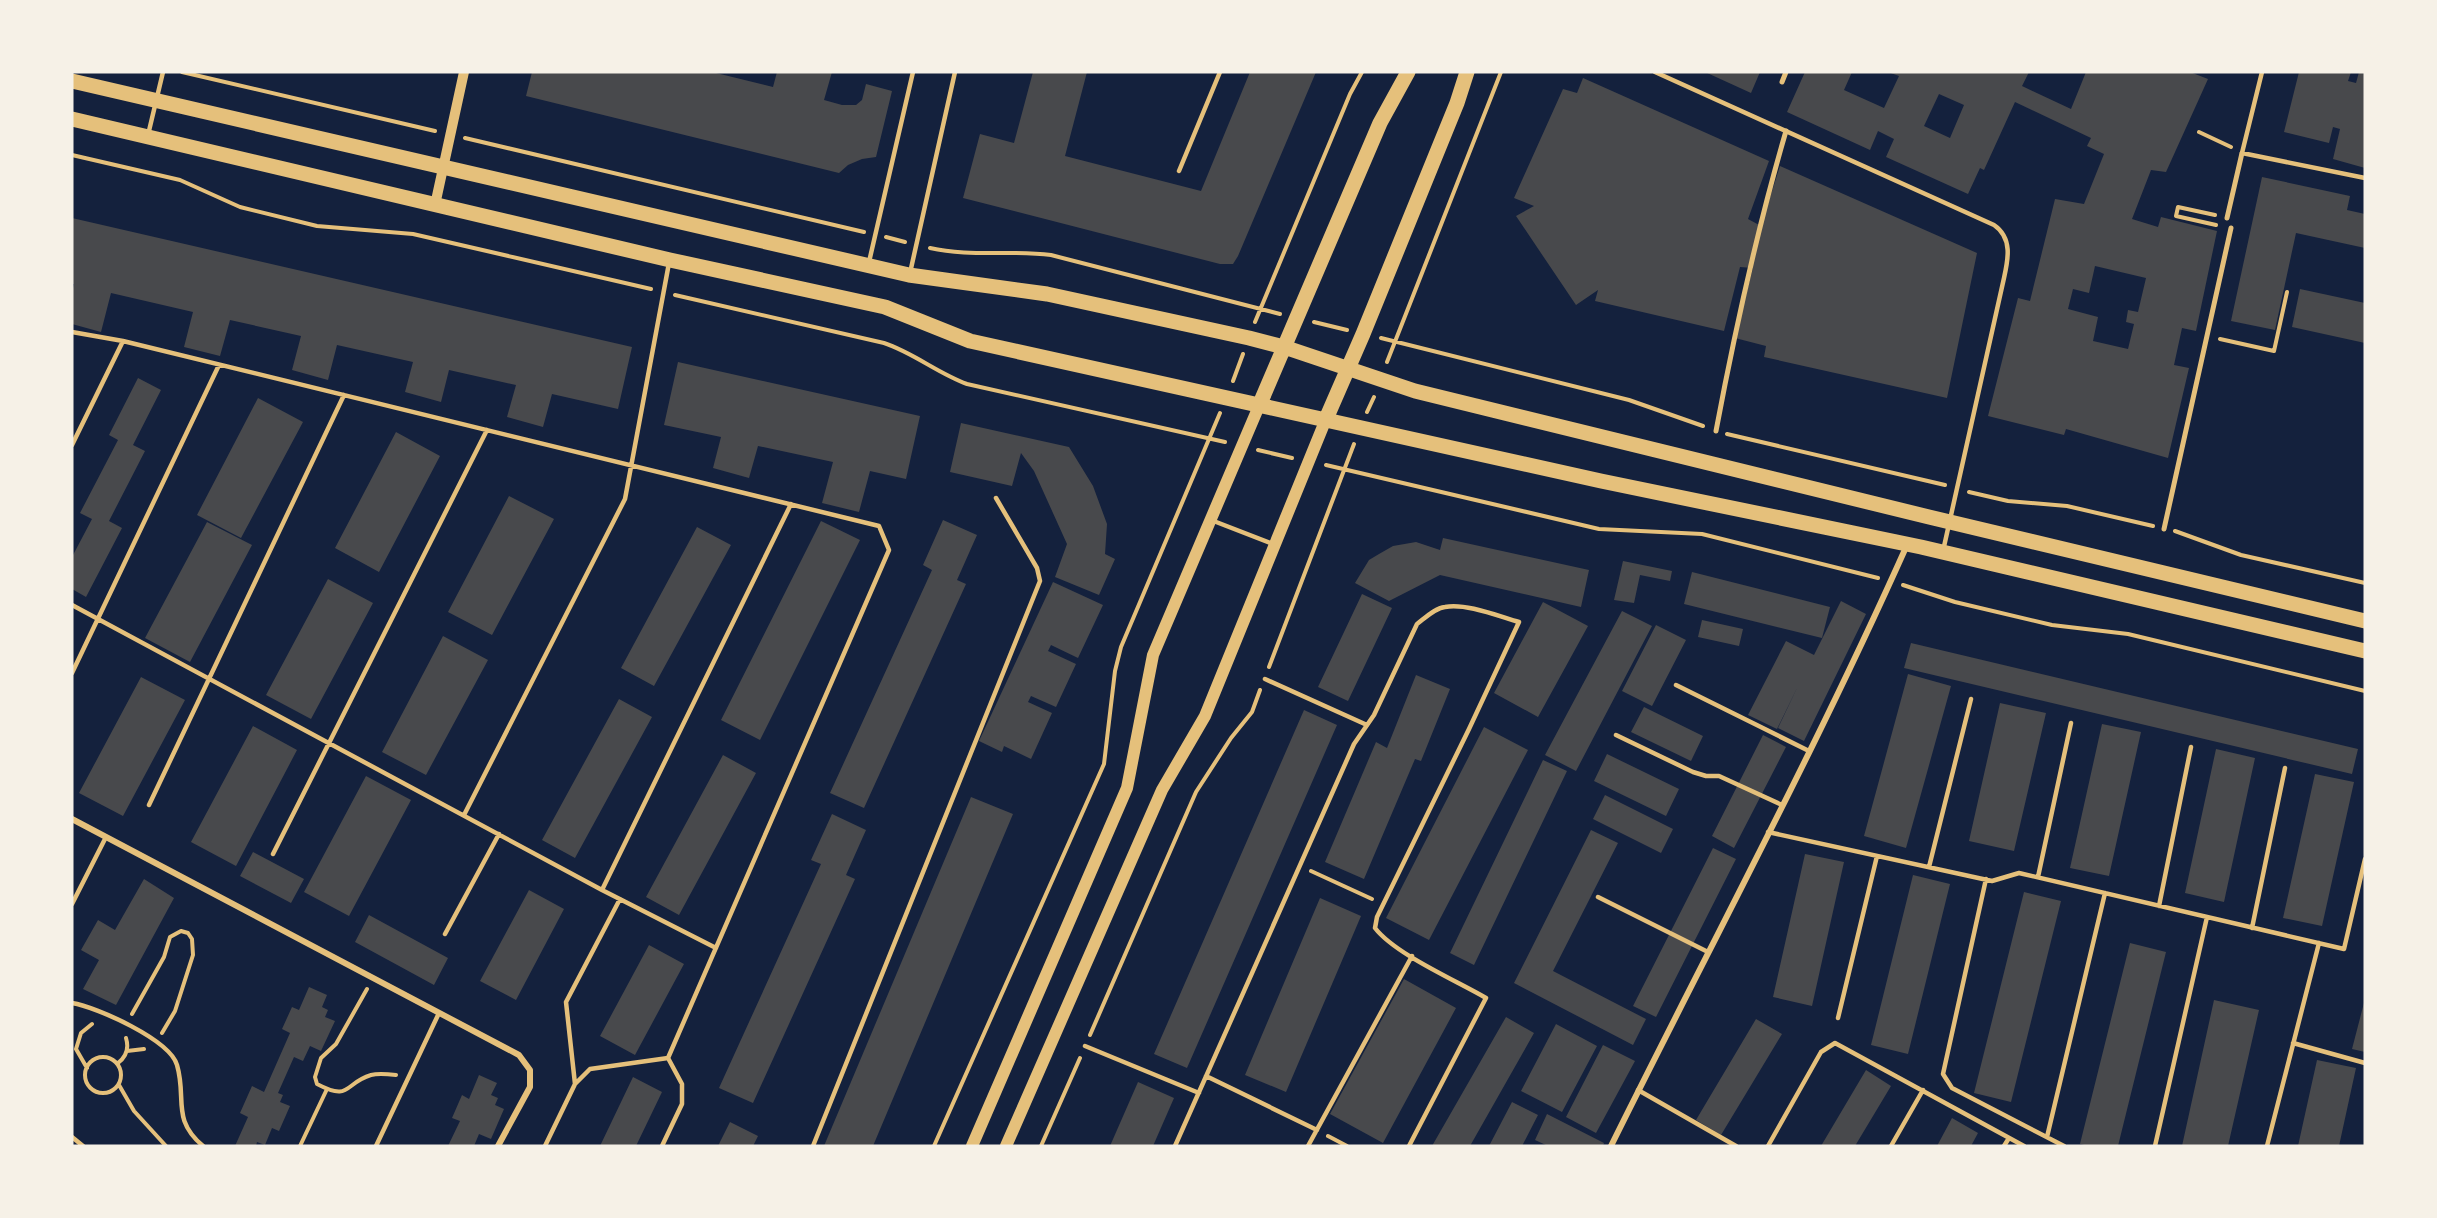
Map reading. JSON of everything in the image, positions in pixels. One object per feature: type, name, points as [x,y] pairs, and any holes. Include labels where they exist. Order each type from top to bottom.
[{"type":"main road","points":[[972,1146],[1127,789],[1153,655],[1380,123],[1408,72]]},
{"type":"main road","points":[[1006,1146],[1162,790],[1205,716],[1457,103],[1467,72]]},
{"type":"main road","points":[[72,81],[909,275],[1047,294],[1249,338],[1437,396],[2365,621]]},
{"type":"main road","points":[[72,119],[435,206],[885,307],[970,341],[1601,481],[1907,545],[2365,651]]},
{"type":"street","points":[[435,206],[464,72]]},
{"type":"street","points":[[1782,82],[1786,72]]},
{"type":"street","points":[[1716,431],[1759,224],[1786,131]]},
{"type":"street","points":[[2227,218],[2242,153]]},
{"type":"street","points":[[2164,529],[2232,228]]},
{"type":"street","points":[[1611,1146],[1809,751],[1907,545]]},
{"type":"street","points":[[72,819],[519,1055],[530,1070],[530,1087],[498,1146]]},
{"type":"lane","points":[[147,137],[164,72]]},
{"type":"lane","points":[[868,265],[913,72]]},
{"type":"lane","points":[[909,275],[955,72]]},
{"type":"lane","points":[[1179,171],[1220,72]]},
{"type":"lane","points":[[1655,72],[1994,225],[2004,234],[2008,250],[2004,278],[1942,553]]},
{"type":"lane","points":[[2262,72],[2242,153],[2365,178]]},
{"type":"lane","points":[[464,815],[625,499],[670,260]]},
{"type":"lane","points":[[72,332],[123,341],[879,526],[889,550],[668,1058]]},
{"type":"lane","points":[[72,445],[123,341]]},
{"type":"lane","points":[[72,673],[219,365]]},
{"type":"lane","points":[[149,805],[344,395]]},
{"type":"lane","points":[[273,854],[487,430]]},
{"type":"lane","points":[[813,1146],[1040,581],[1037,568],[996,498]]},
{"type":"lane","points":[[602,890],[791,504]]},
{"type":"lane","points":[[1211,520],[1274,545]]},
{"type":"lane","points":[[72,605],[602,890],[716,948]]},
{"type":"lane","points":[[1175,1146],[1354,744],[1374,715],[1417,624],[1429,614],[1445,607],[1472,609],[1519,622],[1383,905],[1375,928],[1384,939],[1486,998],[1409,1146]]},
{"type":"lane","points":[[1265,679],[1367,725]]},
{"type":"lane","points":[[1676,685],[1809,751]]},
{"type":"lane","points":[[1929,867],[1971,699]]},
{"type":"lane","points":[[2038,877],[2071,723]]},
{"type":"lane","points":[[1616,735],[1693,772],[1725,778],[1782,805]]},
{"type":"lane","points":[[2158,906],[2192,747]]},
{"type":"lane","points":[[2252,928],[2285,768]]},
{"type":"lane","points":[[1768,832],[1992,881],[2019,873],[2344,949],[2365,859]]},
{"type":"lane","points":[[445,934],[499,834]]},
{"type":"lane","points":[[72,904],[106,837]]},
{"type":"lane","points":[[1838,1018],[1877,856]]},
{"type":"lane","points":[[1986,879],[1943,1074],[1953,1088],[2064,1146]]},
{"type":"lane","points":[[2048,1137],[2104,893]]},
{"type":"lane","points":[[1598,897],[1708,952]]},
{"type":"lane","points":[[575,1084],[566,1002],[620,899]]},
{"type":"lane","points":[[2155,1146],[2207,917]]},
{"type":"lane","points":[[2267,1146],[2319,943]]},
{"type":"lane","points":[[1308,1146],[1412,956]]},
{"type":"lane","points":[[72,1003],[112,1016],[171,1053],[177,1065],[183,1122],[191,1135],[203,1146]]},
{"type":"lane","points":[[376,1146],[439,1013]]},
{"type":"lane","points":[[1768,1146],[1821,1052],[1835,1043],[2024,1146]]},
{"type":"lane","points":[[2294,1043],[2365,1063]]},
{"type":"lane","points":[[1085,1047],[1199,1093]]},
{"type":"lane","points":[[545,1146],[575,1084],[590,1069],[668,1058]]},
{"type":"lane","points":[[662,1146],[682,1104],[682,1084],[668,1058]]},
{"type":"lane","points":[[1206,1076],[1317,1130]]},
{"type":"lane","points":[[1638,1090],[1736,1146]]},
{"type":"lane","points":[[1891,1146],[1923,1090]]},
{"type":"lane","points":[[72,1137],[83,1146]]},
{"type":"lane","points":[[2004,1146],[2008,1138]]},
{"type":"path","points":[[934,1146],[1104,764],[1115,672],[1121,647],[1226,399],[1350,94],[1362,72]]},
{"type":"path","points":[[1041,1146],[1196,792],[1231,738],[1252,712],[1344,469],[1501,72]]},
{"type":"path","points":[[2199,132],[2242,153]]},
{"type":"path","points":[[72,155],[180,180],[240,207],[317,226],[413,234],[884,343],[917,356],[952,378],[967,384],[1599,529],[1702,534],[1891,581],[1955,602],[2052,625],[2128,634],[2365,691]]},
{"type":"path","points":[[2227,218],[2178,207],[2176,216],[2232,228]]},
{"type":"path","points":[[2207,336],[2274,351],[2287,292]]},
{"type":"path","points":[[1300,866],[1383,905]]},
{"type":"path","points":[[127,1024],[164,957],[170,937],[181,931],[188,933],[192,939],[193,955],[169,1025],[155,1042],[137,1052],[127,1051]]},
{"type":"path","points":[[373,978],[336,1044],[321,1058],[315,1077],[317,1084],[338,1093],[348,1090],[368,1076],[378,1074],[410,1076]]},
{"type":"path","points":[[87,1068],[76,1049],[78,1041],[81,1033],[90,1025],[99,1022]]},
{"type":"path","points":[[118,1063],[127,1051],[124,1033]]},
{"type":"path","points":[[106,1057],[118,1063],[121,1073],[118,1084],[110,1092],[98,1092],[88,1085],[85,1074],[94,1059],[106,1057]]},
{"type":"path","points":[[118,1084],[134,1111],[166,1146]]},
{"type":"path","points":[[300,1146],[327,1089]]},
{"type":"path","points":[[1317,1130],[1347,1146]]},
{"type":"building","points":[[532,72],[712,72],[773,87],[777,72],[832,72],[824,100],[842,105],[856,105],[862,100],[866,84],[892,91],[876,157],[862,159],[848,165],[839,173],[526,96]]},
{"type":"building","points":[[1033,72],[1087,72],[1065,156],[1201,191],[1250,72],[1316,72],[1238,256],[1233,264],[1220,264],[963,198],[980,134],[1014,143]]},
{"type":"building","points":[[1705,72],[1760,72],[1751,93]]},
{"type":"building","points":[[1805,72],[1852,72],[1844,90],[1884,108],[1899,76],[1888,72],[2029,72],[2022,86],[2071,109],[2086,72],[2190,72],[2208,79],[2166,172],[2151,170],[2132,219],[2158,227],[2161,217],[2217,231],[2196,331],[2182,328],[2174,365],[2189,368],[2168,458],[2066,429],[2064,435],[1988,416],[2018,298],[2030,301],[2055,199],[2084,204],[2104,154],[2087,146],[2091,138],[2015,102],[1984,170],[1980,168],[1968,194],[1886,157],[1894,139],[1878,131],[1870,150],[1787,112]],"holes":[[[1939,94],[1964,105],[1950,138],[1924,126]],[[2095,266],[2146,278],[2138,312],[2128,310],[2126,322],[2134,324],[2128,349],[2093,341],[2098,317],[2068,309],[2073,289],[2089,293]]]},
{"type":"building","points":[[2299,72],[2351,72],[2348,81],[2356,83],[2359,72],[2365,72],[2365,168],[2333,159],[2340,129],[2333,127],[2329,143],[2284,132]]},
{"type":"building","points":[[1583,78],[1769,161],[1748,219],[1761,226],[1780,166],[1977,253],[1947,398],[1764,357],[1766,346],[1735,338],[1753,268],[1740,267],[1724,331],[1595,301],[1598,290],[1576,305],[1516,216],[1534,206],[1514,198],[1563,89],[1577,93]]},
{"type":"building","points":[[2262,177],[2350,196],[2347,210],[2365,214],[2365,248],[2296,233],[2275,330],[2231,321]]},
{"type":"building","points":[[72,218],[632,347],[618,409],[552,394],[543,427],[507,417],[516,385],[449,370],[441,402],[405,392],[413,362],[337,345],[328,380],[292,370],[301,336],[230,320],[220,356],[184,347],[193,312],[111,293],[101,332],[72,324],[74,284],[72,284]]},
{"type":"building","points":[[2300,289],[2365,303],[2365,343],[2292,327]]},
{"type":"building","points":[[678,362],[920,416],[906,479],[870,471],[859,512],[822,503],[833,462],[758,446],[749,478],[713,468],[721,437],[664,425]]},
{"type":"building","points":[[138,378],[161,390],[133,445],[145,451],[109,521],[122,528],[86,597],[72,589],[72,557],[92,519],[80,513],[118,440],[109,435]]},
{"type":"building","points":[[258,398],[303,422],[241,538],[197,515]]},
{"type":"building","points":[[961,423],[1069,447],[1093,486],[1107,524],[1105,554],[1115,559],[1099,595],[1055,577],[1067,544],[1034,471],[1021,453],[1012,486],[950,472]]},
{"type":"building","points":[[396,432],[440,456],[379,572],[335,548]]},
{"type":"building","points":[[509,496],[554,519],[492,635],[448,612]]},
{"type":"building","points":[[943,520],[977,535],[957,580],[966,584],[864,808],[830,793],[932,570],[923,565]]},
{"type":"building","points":[[821,521],[860,540],[760,740],[721,720]]},
{"type":"building","points":[[207,522],[252,545],[190,662],[145,638]]},
{"type":"building","points":[[697,527],[731,545],[654,686],[621,668]]},
{"type":"building","points":[[1443,538],[1589,570],[1581,607],[1440,575],[1389,601],[1355,583],[1369,560],[1393,546],[1416,542],[1440,550]]},
{"type":"building","points":[[1623,561],[1672,571],[1670,581],[1640,575],[1634,603],[1614,600]]},
{"type":"building","points":[[1692,572],[1830,607],[1822,638],[1684,604]]},
{"type":"building","points":[[328,579],[373,603],[311,719],[266,695]]},
{"type":"building","points":[[1053,582],[1103,605],[1078,658],[1051,645],[1048,651],[1076,664],[1056,707],[1031,696],[1028,702],[1052,713],[1031,759],[1004,746],[1002,752],[979,741]]},
{"type":"building","points":[[1362,594],[1392,608],[1348,701],[1318,687]]},
{"type":"building","points":[[1841,601],[1866,614],[1804,741],[1778,728],[1798,686],[1777,729],[1748,715],[1786,641],[1814,655]]},
{"type":"building","points":[[1543,602],[1588,626],[1538,717],[1494,693]]},
{"type":"building","points":[[1622,611],[1652,626],[1576,771],[1545,755]]},
{"type":"building","points":[[1702,620],[1743,629],[1739,646],[1698,637]]},
{"type":"building","points":[[1656,625],[1686,640],[1652,706],[1622,691]]},
{"type":"building","points":[[443,636],[488,660],[426,775],[382,752]]},
{"type":"building","points":[[1911,643],[2358,749],[2352,774],[1904,668]]},
{"type":"building","points":[[1908,674],[1951,686],[1906,848],[1864,836]]},
{"type":"building","points":[[1416,675],[1450,689],[1421,761],[1415,759],[1364,879],[1325,862],[1376,742],[1387,748]]},
{"type":"building","points":[[141,677],[185,700],[123,816],[79,793]]},
{"type":"building","points":[[619,699],[652,717],[575,858],[542,840]]},
{"type":"building","points":[[2000,703],[2046,713],[2014,851],[1969,841]]},
{"type":"building","points":[[1644,707],[1703,736],[1691,761],[1631,732]]},
{"type":"building","points":[[1304,710],[1337,725],[1187,1068],[1154,1054]]},
{"type":"building","points":[[2102,724],[2141,732],[2109,876],[2070,868]]},
{"type":"building","points":[[253,726],[297,750],[236,866],[191,842]]},
{"type":"building","points":[[1484,727],[1528,750],[1429,940],[1386,918]]},
{"type":"building","points":[[1763,735],[1786,747],[1734,848],[1712,836]]},
{"type":"building","points":[[2216,749],[2255,758],[2224,902],[2185,893]]},
{"type":"building","points":[[1607,754],[1679,789],[1666,816],[1594,781]]},
{"type":"building","points":[[723,755],[756,773],[679,915],[646,897]]},
{"type":"building","points":[[1543,760],[1567,771],[1474,965],[1450,953]]},
{"type":"building","points":[[2315,774],[2354,782],[2322,926],[2283,918]]},
{"type":"building","points":[[366,776],[411,800],[349,916],[304,892]]},
{"type":"building","points":[[1605,795],[1673,829],[1661,853],[1593,819]]},
{"type":"building","points":[[971,797],[1013,814],[873,1146],[824,1146]]},
{"type":"building","points":[[832,814],[866,830],[846,875],[855,879],[753,1103],[719,1088],[821,864],[811,860]]},
{"type":"building","points":[[1591,830],[1618,843],[1553,971],[1646,1019],[1633,1045],[1514,983]]},
{"type":"building","points":[[1713,848],[1736,859],[1656,1017],[1633,1006]]},
{"type":"building","points":[[253,852],[304,879],[291,903],[240,876]]},
{"type":"building","points":[[1805,854],[1844,862],[1812,1006],[1773,997]]},
{"type":"building","points":[[1913,875],[1950,884],[1908,1054],[1871,1045]]},
{"type":"building","points":[[144,879],[174,898],[116,1005],[83,989],[99,960],[81,950],[98,920],[115,930]]},
{"type":"building","points":[[529,890],[564,909],[516,1000],[480,981]]},
{"type":"building","points":[[2024,892],[2061,901],[2011,1102],[1974,1093]]},
{"type":"building","points":[[1320,898],[1361,916],[1286,1092],[1245,1075]]},
{"type":"building","points":[[369,915],[448,958],[434,985],[355,942]]},
{"type":"building","points":[[2130,943],[2166,952],[2118,1146],[2088,1146],[2080,1144]]},
{"type":"building","points":[[649,945],[684,964],[635,1055],[600,1036]]},
{"type":"building","points":[[1404,979],[1456,1008],[1383,1143],[1330,1114]]},
{"type":"building","points":[[309,987],[327,995],[322,1007],[328,1010],[325,1017],[335,1021],[321,1051],[310,1046],[303,1061],[294,1057],[278,1093],[283,1095],[280,1102],[290,1106],[279,1131],[272,1128],[265,1145],[257,1142],[256,1146],[235,1146],[248,1117],[240,1113],[252,1086],[264,1092],[290,1033],[282,1029],[292,1007],[299,1010]]},
{"type":"building","points":[[2365,999],[2365,1052],[2352,1049]]},
{"type":"building","points":[[2214,1000],[2259,1010],[2228,1146],[2182,1146]]},
{"type":"building","points":[[1506,1017],[1534,1033],[1470,1146],[1432,1146]]},
{"type":"building","points":[[1756,1019],[1782,1034],[1721,1135],[1696,1120]]},
{"type":"building","points":[[1556,1024],[1597,1046],[1562,1112],[1521,1091]]},
{"type":"building","points":[[1603,1045],[1635,1061],[1596,1133],[1566,1117]]},
{"type":"building","points":[[2317,1060],[2356,1068],[2339,1146],[2298,1146]]},
{"type":"building","points":[[1866,1070],[1891,1086],[1855,1146],[1821,1146]]},
{"type":"building","points":[[479,1075],[497,1083],[491,1095],[498,1098],[495,1105],[504,1109],[491,1139],[479,1134],[474,1146],[448,1146],[460,1121],[452,1118],[462,1095],[469,1099]]},
{"type":"building","points":[[633,1077],[662,1092],[636,1146],[600,1146]]},
{"type":"building","points":[[1138,1082],[1174,1098],[1153,1146],[1110,1146]]},
{"type":"building","points":[[1512,1102],[1538,1115],[1522,1146],[1489,1146]]},
{"type":"building","points":[[1547,1114],[1604,1143],[1603,1146],[1548,1146],[1535,1140]]},
{"type":"building","points":[[1952,1118],[1978,1133],[1971,1146],[1937,1146]]},
{"type":"building","points":[[730,1122],[758,1136],[753,1146],[718,1146]]}]
